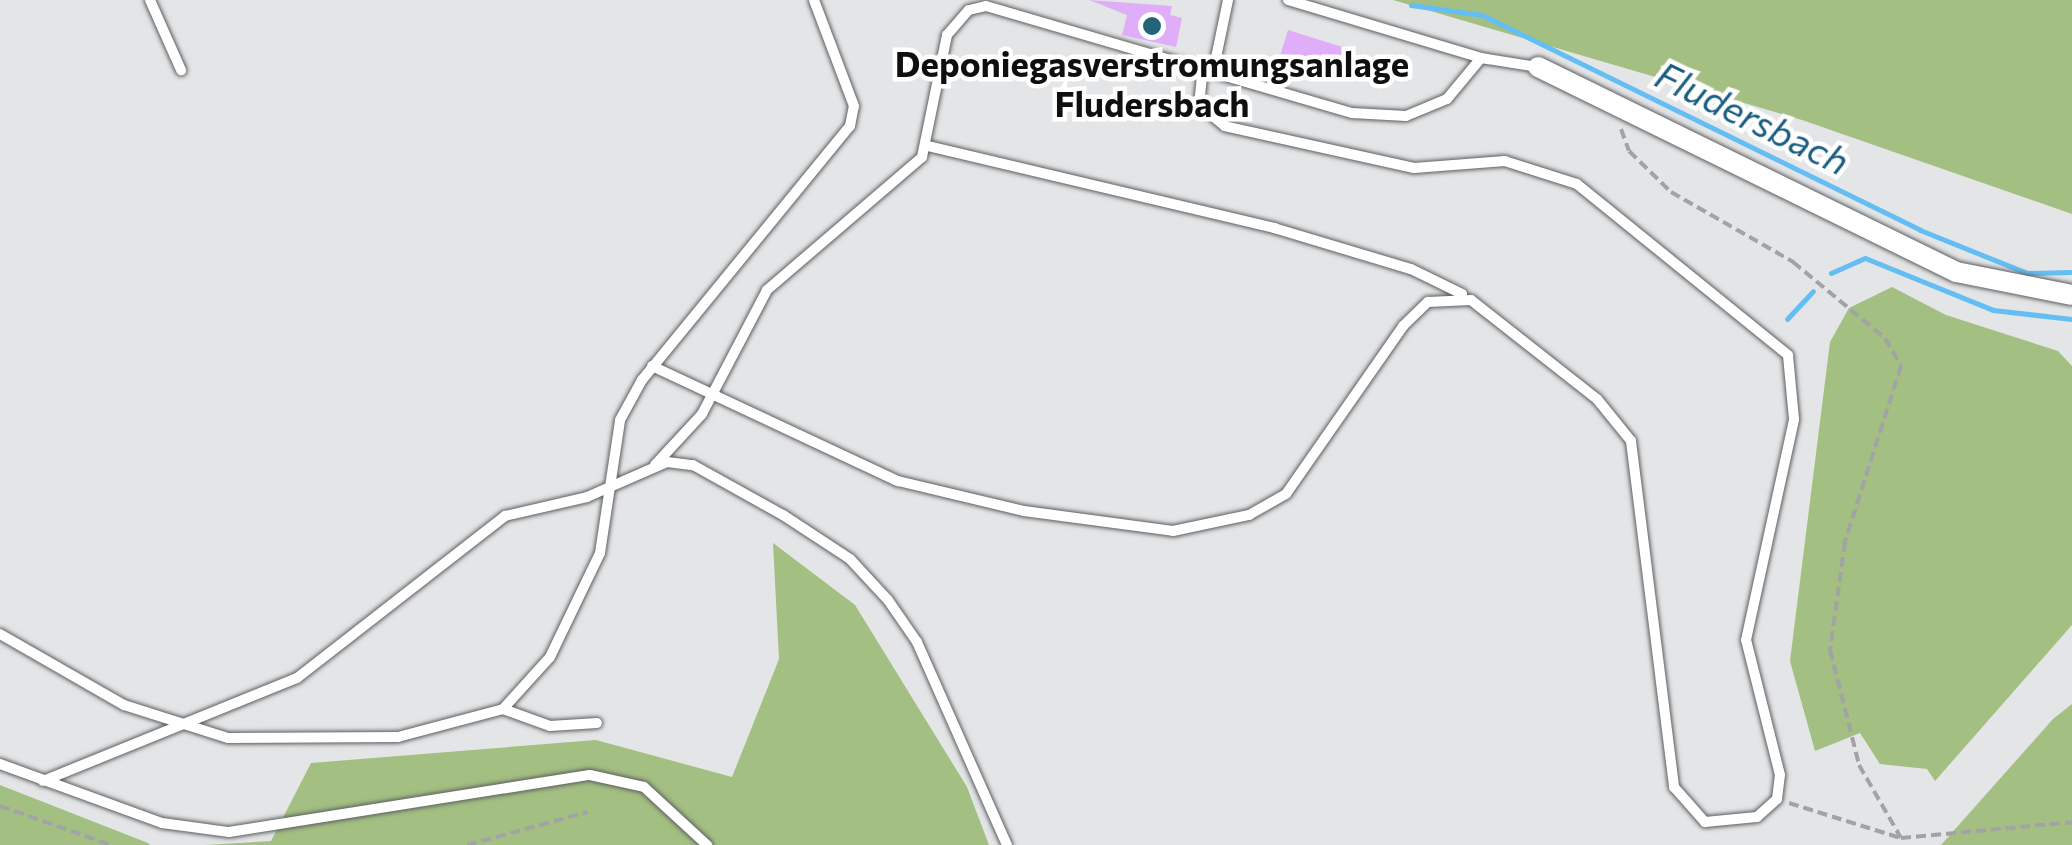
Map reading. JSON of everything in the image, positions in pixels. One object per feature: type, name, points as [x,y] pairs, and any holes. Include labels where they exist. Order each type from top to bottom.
[{"type":"street","points":[[1538,67],[1956,272],[2072,294]]},
{"type":"lane","points":[[150,0],[181,70]]},
{"type":"lane","points":[[0,634],[181,727],[336,742],[462,726],[503,709],[568,625],[611,519],[609,487],[620,420],[652,366],[850,126],[854,106],[814,0]]},
{"type":"lane","points":[[928,146],[1274,228],[1412,269],[1471,300],[1597,400],[1631,441],[1670,762],[1685,809],[1732,826],[1783,801],[1746,640],[1794,419],[1788,355],[1565,178],[1505,161],[1414,168],[1226,126],[1199,105],[1228,0]]},
{"type":"lane","points":[[1288,0],[1481,58],[1538,67]]},
{"type":"lane","points":[[654,466],[716,388],[768,290],[876,205],[928,146],[947,35],[968,10],[986,6],[1352,113],[1406,116],[1448,99],[1481,58]]},
{"type":"lane","points":[[652,366],[716,388],[898,481],[1024,511],[1173,531],[1249,515],[1286,494],[1403,326],[1428,302],[1471,300]]},
{"type":"lane","points":[[43,781],[181,727],[336,654],[505,516],[609,487],[654,466],[693,465],[722,478],[850,559],[917,642],[1007,845]]},
{"type":"lane","points":[[503,709],[550,726],[597,723]]},
{"type":"lane","points":[[0,764],[162,823],[229,832],[590,774],[644,787],[707,845]]},
{"type":"path","points":[[1611,101],[1629,151],[1671,192],[1793,262],[1885,338],[1901,366],[1845,542],[1830,650],[1860,764],[1901,838]]},
{"type":"path","points":[[1783,801],[1901,838],[2072,822]]},
{"type":"path","points":[[0,806],[111,845]]},
{"type":"path","points":[[466,845],[588,812]]},
{"type":"green space","points":[[1393,0],[2072,0],[2072,214],[1802,120]]},
{"type":"green space","points":[[1892,287],[1946,315],[2058,351],[2072,366],[2072,625],[1935,781],[1927,769],[1880,764],[1860,733],[1815,751],[1790,661],[1830,342],[1849,308]]},
{"type":"green space","points":[[773,543],[855,605],[967,787],[989,845],[205,845],[271,841],[311,763],[596,740],[732,777],[779,659]]},
{"type":"green space","points":[[2072,704],[2072,845],[1941,845],[2053,719]]},
{"type":"green space","points":[[0,785],[148,843],[150,845],[0,845]]},
{"type":"building","name":"Deponiegasverstromungsanlage Fludersbach","points":[[1089,0],[1172,6],[1170,15],[1182,18],[1176,47],[1122,35],[1127,15]]},
{"type":"building","points":[[1288,30],[1355,51],[1350,73],[1280,56]]},
{"type":"waterway","name":"Fludersbach","points":[[1411,5],[1482,15],[1920,230],[2027,273],[2072,272]]},
{"type":"waterway","points":[[1831,273],[1865,258],[1993,310],[2072,319]]},
{"type":"waterway","points":[[1787,319],[1813,291]]},
{"type":"place","name":"Deponiegasverstromungsanlage Fludersbach","points":[[1152,26]]}]
